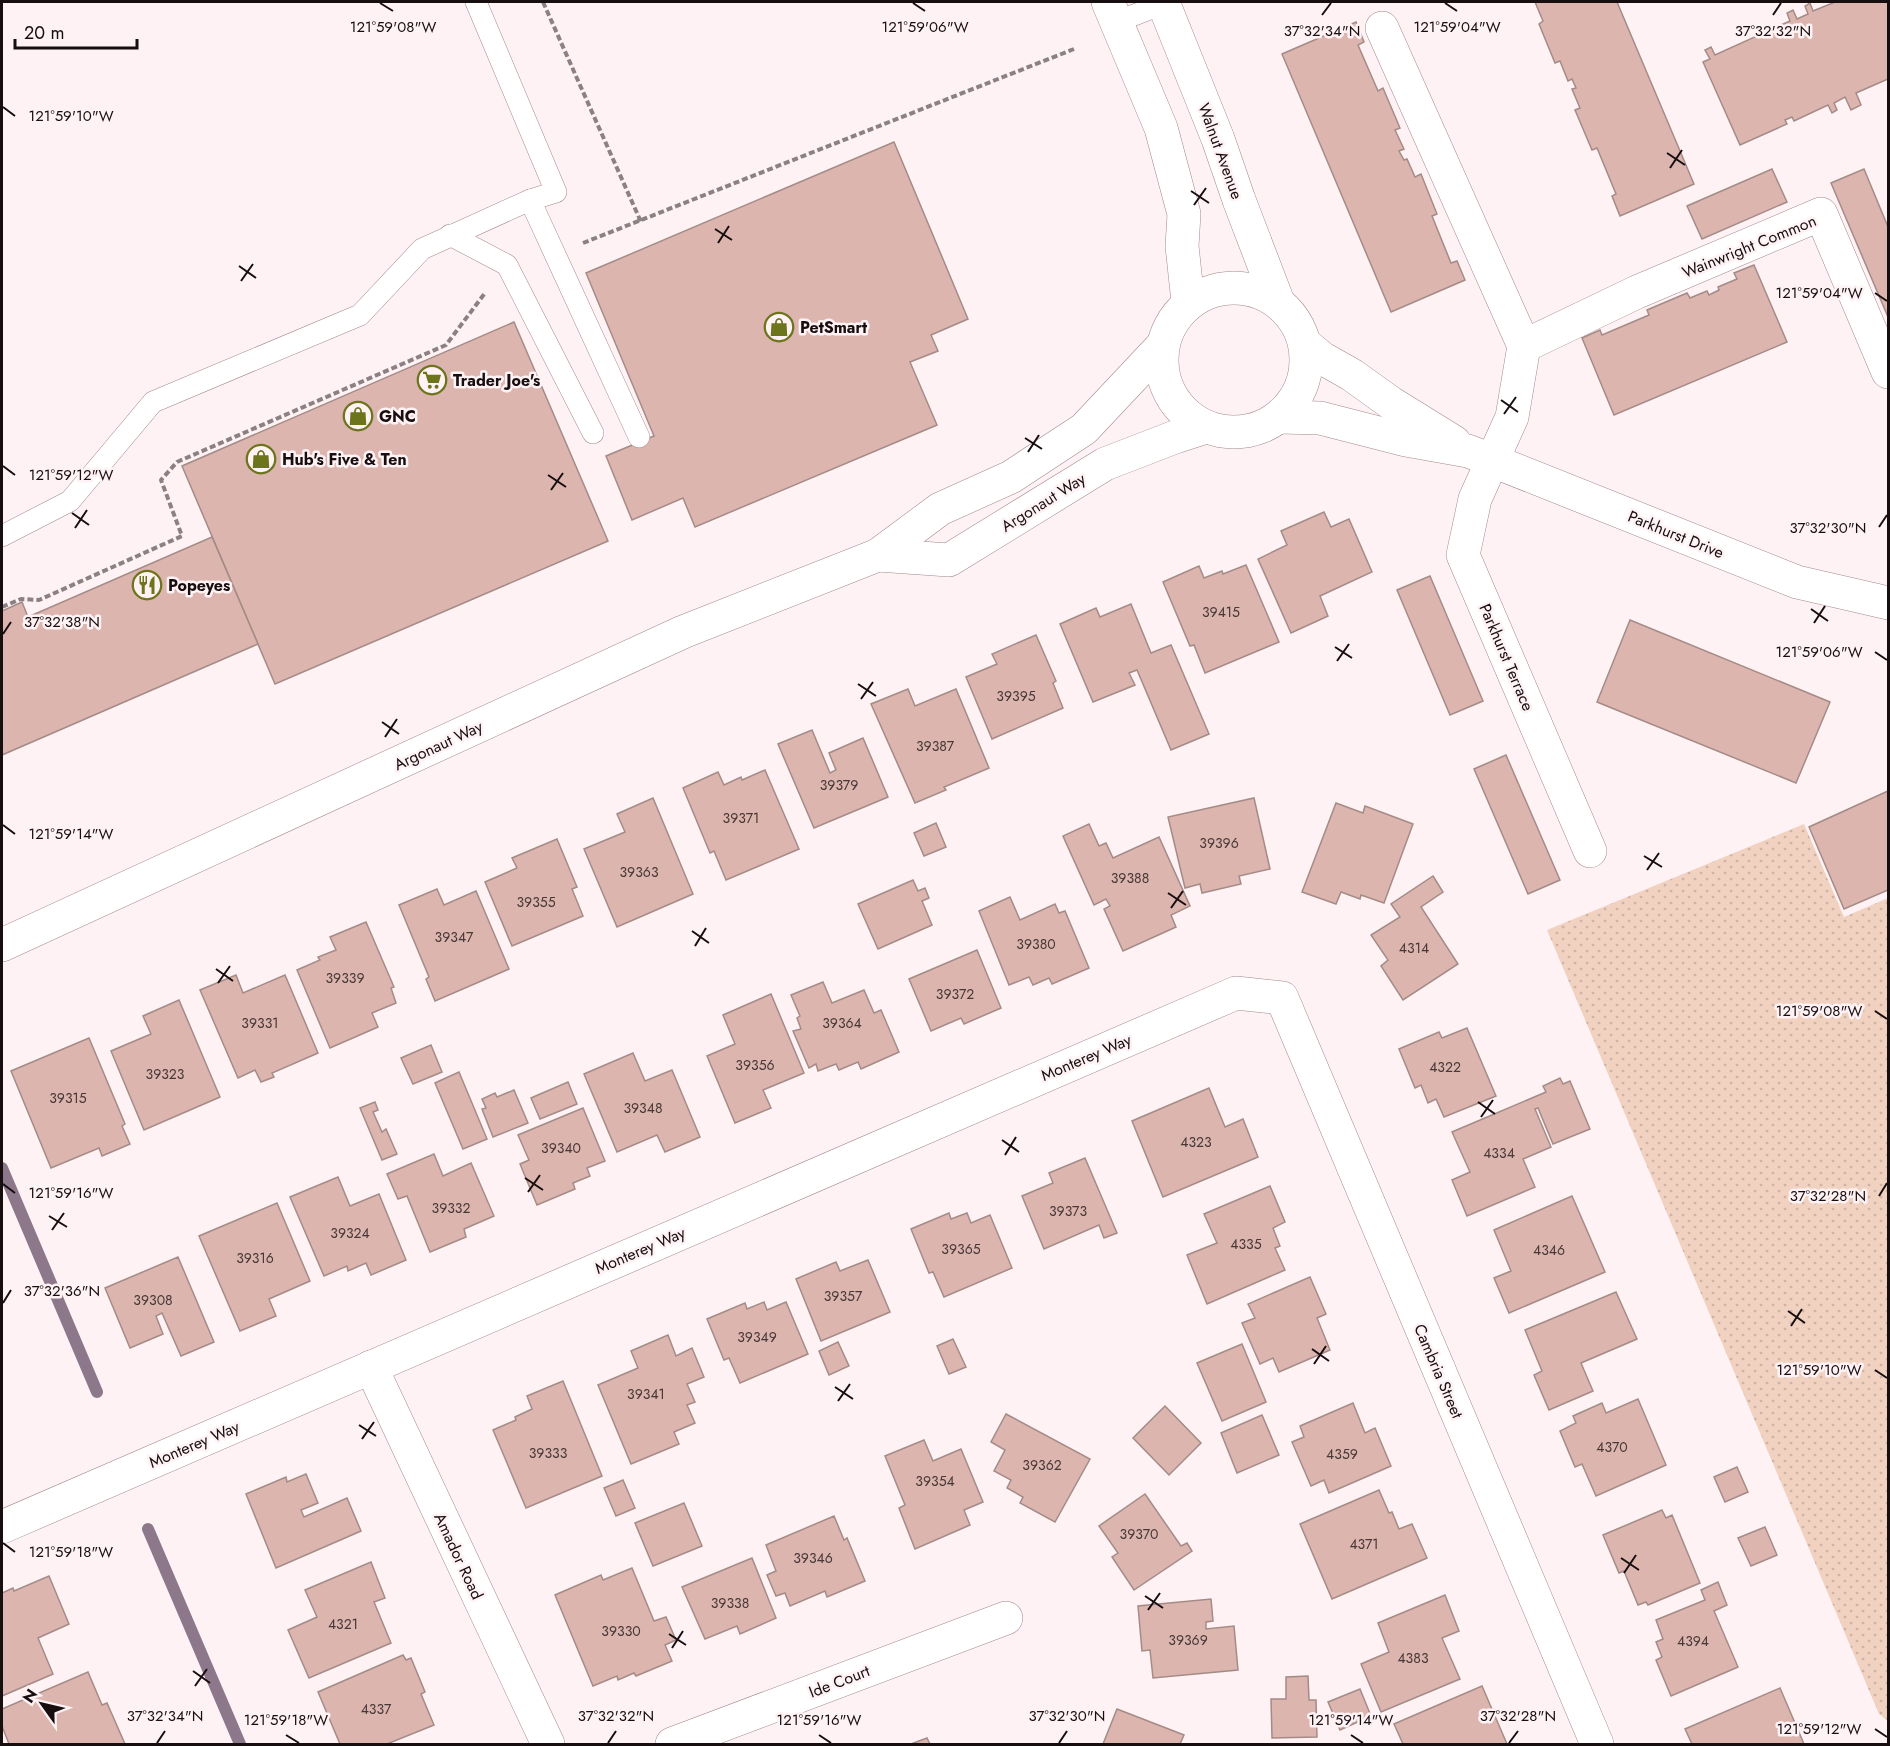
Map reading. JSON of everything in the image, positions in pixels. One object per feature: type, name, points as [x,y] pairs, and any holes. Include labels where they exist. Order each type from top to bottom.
[{"type":"street","name":"Walnut Avenue","points":[[1165,2],[1278,302]]},
{"type":"street","points":[[1112,12],[1161,128],[1184,214],[1182,246],[1188,302]]},
{"type":"street","points":[[1382,28],[1524,346],[1512,417],[1480,456]]},
{"type":"street","name":"Wainwright Common","points":[[1524,346],[1637,292],[1821,213],[1888,372]]},
{"type":"street","points":[[1227,287],[1245,288],[1263,293],[1278,302],[1299,328],[1305,344],[1307,360],[1305,376],[1291,406],[1266,426],[1236,433],[1221,432],[1192,420],[1171,397],[1162,366],[1163,345],[1168,331],[1188,302],[1227,287]]},
{"type":"street","name":"Parkhurst Drive","points":[[1305,344],[1322,358],[1352,375],[1391,403],[1480,456],[1797,582],[1888,603]]},
{"type":"street","name":"Argonaut Way","points":[[2,945],[683,632],[878,555],[940,509],[1011,477],[1084,429],[1163,345]]},
{"type":"street","name":"Parkhurst Drive","points":[[1279,417],[1320,418],[1480,456]]},
{"type":"street","name":"Argonaut Way","points":[[878,555],[949,560],[1105,464],[1206,427]]},
{"type":"street","name":"Parkhurst Terrace","points":[[1480,456],[1463,555],[1590,851]]},
{"type":"street","name":"Monterey Way","points":[[2,1527],[1236,993],[1281,998]]},
{"type":"street","name":"Cambria Street","points":[[1281,998],[1598,1744]]},
{"type":"street","name":"Amador Road","points":[[371,1367],[548,1744]]},
{"type":"street","name":"Ide Court","points":[[672,1744],[1006,1618]]},
{"type":"lane","points":[[2,536],[70,501],[153,402],[360,315],[422,249],[530,200],[556,192],[476,2]]},
{"type":"lane","points":[[1112,12],[1165,2]]},
{"type":"lane","points":[[530,200],[639,437]]},
{"type":"lane","points":[[450,235],[507,266],[592,433]]},
{"type":"path","points":[[543,2],[641,222]]},
{"type":"shaded area","points":[[1804,824],[1844,917],[1888,898],[1888,1721],[1879,1714],[1547,930]]},
{"type":"building","points":[[1535,2],[1617,2],[1694,184],[1620,216],[1612,196],[1616,194],[1597,148],[1592,150],[1575,110],[1580,108],[1572,89],[1576,88],[1572,79],[1568,81],[1560,61],[1555,63],[1539,24],[1543,21]]},
{"type":"building","points":[[1835,2],[1888,2],[1888,79],[1856,93],[1861,105],[1851,110],[1845,97],[1834,103],[1837,110],[1832,113],[1828,105],[1794,121],[1792,117],[1785,120],[1787,124],[1740,145],[1703,62],[1710,59],[1705,50],[1711,47],[1715,55],[1790,21],[1787,13],[1793,10],[1797,19],[1808,14],[1805,6],[1810,3],[1813,11]]},
{"type":"building","points":[[1356,22],[1364,42],[1358,45],[1378,91],[1383,88],[1400,128],[1395,130],[1404,149],[1399,151],[1404,160],[1407,159],[1415,177],[1421,174],[1437,214],[1432,216],[1451,263],[1457,261],[1465,280],[1391,312],[1282,54]]},
{"type":"building","name":"PetSmart","points":[[894,142],[968,319],[931,335],[938,351],[910,362],[937,425],[695,527],[683,498],[632,520],[606,456],[654,436],[586,273]]},
{"type":"building","points":[[1772,169],[1787,202],[1702,239],[1687,206]]},
{"type":"building","points":[[1864,169],[1888,227],[1888,317],[1831,183]]},
{"type":"building","points":[[1754,265],[1787,342],[1614,415],[1582,338],[1600,330],[1602,335],[1649,315],[1647,310],[1687,293],[1690,298],[1707,291],[1709,295],[1719,290],[1718,287],[1737,279],[1734,273]]},
{"type":"building","points":[[514,322],[608,541],[275,684],[182,466]]},
{"type":"building","points":[[1324,512],[1331,527],[1349,519],[1372,572],[1320,596],[1328,616],[1291,633],[1258,559],[1287,545],[1281,531]]},
{"type":"building","points":[[212,537],[258,644],[2,755],[2,611],[22,602],[28,617]]},
{"type":"building","points":[[1246,565],[1279,642],[1205,673],[1194,645],[1190,646],[1163,582],[1199,566],[1204,578]]},
{"type":"building","points":[[1430,576],[1483,701],[1450,715],[1397,590]]},
{"type":"building","points":[[1131,604],[1151,653],[1171,645],[1209,734],[1171,750],[1137,670],[1129,673],[1135,685],[1093,702],[1060,624],[1096,608],[1100,617]]},
{"type":"building","points":[[1630,620],[1830,702],[1796,783],[1597,702]]},
{"type":"building","points":[[1036,635],[1056,681],[1053,683],[1063,708],[992,739],[966,677],[997,664],[992,654]]},
{"type":"building","points":[[908,689],[915,706],[956,689],[989,768],[944,787],[946,790],[915,803],[871,704]]},
{"type":"building","points":[[812,730],[830,773],[836,770],[829,753],[863,738],[888,797],[814,828],[778,744]]},
{"type":"building","points":[[1506,755],[1560,880],[1528,894],[1474,769]]},
{"type":"building","points":[[765,770],[799,849],[726,880],[714,851],[710,853],[683,788],[718,772],[724,785]]},
{"type":"building","points":[[1888,791],[1888,890],[1844,909],[1809,827]]},
{"type":"building","points":[[653,798],[693,894],[617,927],[584,849],[625,832],[617,814]]},
{"type":"building","points":[[1254,798],[1270,869],[1239,876],[1241,884],[1202,893],[1200,884],[1185,888],[1168,817]]},
{"type":"building","points":[[1336,803],[1363,813],[1365,806],[1413,824],[1384,903],[1361,895],[1360,899],[1341,892],[1336,904],[1302,892]]},
{"type":"building","points":[[936,823],[946,847],[924,856],[914,833]]},
{"type":"building","points":[[1089,824],[1099,846],[1106,843],[1113,858],[1159,837],[1190,906],[1171,915],[1176,927],[1123,951],[1104,909],[1110,906],[1106,899],[1094,905],[1063,836]]},
{"type":"building","points":[[557,839],[577,887],[572,889],[583,916],[512,946],[485,882],[517,868],[512,858]]},
{"type":"building","points":[[1433,876],[1443,892],[1421,907],[1458,964],[1403,1000],[1381,966],[1388,960],[1371,935],[1400,917],[1391,904]]},
{"type":"building","points":[[913,880],[918,891],[925,888],[929,898],[922,901],[932,925],[878,949],[858,904]]},
{"type":"building","points":[[437,889],[444,905],[476,891],[509,969],[435,1001],[426,979],[429,977],[399,905]]},
{"type":"building","points":[[1010,897],[1020,920],[1055,904],[1059,913],[1065,911],[1089,968],[1052,984],[1049,978],[1033,985],[1029,977],[1009,985],[979,911]]},
{"type":"building","points":[[366,922],[394,987],[391,988],[396,1003],[372,1013],[378,1027],[330,1048],[297,970],[320,960],[318,957],[336,950],[330,937]]},
{"type":"building","points":[[977,950],[1001,1008],[964,1024],[961,1018],[931,1031],[909,979]]},
{"type":"building","points":[[236,975],[243,993],[285,975],[318,1053],[272,1073],[274,1077],[261,1082],[255,1070],[238,1078],[200,990]]},
{"type":"building","points":[[823,982],[832,1003],[864,990],[874,1013],[881,1010],[899,1052],[861,1069],[858,1062],[839,1070],[836,1064],[818,1071],[816,1064],[809,1068],[793,1031],[801,1029],[797,1018],[800,1016],[791,995]]},
{"type":"building","points":[[771,994],[804,1073],[763,1090],[771,1108],[735,1123],[707,1056],[735,1044],[723,1015]]},
{"type":"building","points":[[179,1000],[220,1097],[144,1130],[111,1051],[151,1034],[143,1016]]},
{"type":"building","points":[[1467,1028],[1496,1096],[1444,1117],[1436,1099],[1428,1103],[1421,1085],[1415,1088],[1399,1049],[1439,1032],[1442,1038]]},
{"type":"building","points":[[89,1038],[125,1124],[122,1126],[130,1144],[102,1156],[99,1148],[51,1168],[11,1071]]},
{"type":"building","points":[[431,1045],[442,1072],[413,1084],[401,1058]]},
{"type":"building","points":[[633,1053],[645,1081],[672,1070],[700,1137],[665,1152],[657,1135],[617,1152],[584,1074]]},
{"type":"building","points":[[459,1072],[487,1139],[463,1149],[435,1083]]},
{"type":"building","points":[[1560,1078],[1563,1084],[1570,1081],[1590,1129],[1553,1144],[1538,1108],[1535,1109],[1551,1147],[1523,1159],[1535,1187],[1467,1216],[1452,1180],[1470,1172],[1452,1132],[1546,1092],[1543,1086]]},
{"type":"building","points":[[568,1082],[577,1104],[540,1119],[531,1098]]},
{"type":"building","points":[[1209,1088],[1225,1127],[1243,1119],[1258,1157],[1163,1197],[1132,1121]]},
{"type":"building","points":[[514,1090],[528,1123],[493,1137],[482,1109],[486,1108],[482,1099],[495,1093],[497,1097]]},
{"type":"building","points":[[375,1102],[378,1110],[373,1112],[382,1132],[386,1129],[397,1154],[382,1160],[360,1108]]},
{"type":"building","points":[[583,1108],[605,1161],[587,1168],[590,1176],[573,1183],[575,1189],[537,1205],[520,1164],[529,1160],[518,1135]]},
{"type":"building","points":[[434,1154],[443,1176],[471,1163],[494,1216],[464,1229],[466,1237],[430,1252],[407,1196],[398,1199],[387,1174]]},
{"type":"building","points":[[1085,1158],[1117,1233],[1104,1238],[1099,1225],[1044,1249],[1022,1196],[1053,1183],[1049,1173]]},
{"type":"building","points":[[338,1177],[350,1206],[379,1194],[406,1260],[371,1275],[366,1263],[348,1271],[347,1266],[324,1276],[290,1197]]},
{"type":"building","points":[[1270,1186],[1285,1222],[1273,1228],[1280,1246],[1275,1248],[1285,1270],[1207,1304],[1187,1255],[1217,1243],[1204,1214]]},
{"type":"building","points":[[1572,1196],[1605,1272],[1509,1313],[1494,1278],[1511,1271],[1494,1230]]},
{"type":"building","points":[[277,1203],[310,1281],[269,1299],[276,1316],[240,1331],[199,1236]]},
{"type":"building","points":[[949,1213],[951,1219],[967,1213],[971,1223],[990,1215],[1012,1268],[944,1297],[933,1272],[929,1273],[911,1229]]},
{"type":"building","points":[[178,1257],[214,1342],[181,1356],[162,1313],[156,1316],[163,1334],[130,1348],[105,1288]]},
{"type":"building","points":[[868,1260],[890,1312],[821,1341],[796,1279],[836,1262],[840,1271]]},
{"type":"building","points":[[1310,1277],[1326,1314],[1317,1318],[1330,1350],[1279,1372],[1273,1358],[1260,1364],[1242,1323],[1255,1318],[1248,1304]]},
{"type":"building","points":[[1616,1292],[1637,1339],[1581,1363],[1593,1391],[1549,1410],[1534,1375],[1542,1371],[1525,1330]]},
{"type":"building","points":[[764,1302],[767,1310],[786,1302],[808,1354],[740,1383],[729,1358],[724,1360],[707,1319],[745,1303],[747,1309]]},
{"type":"building","points":[[668,1335],[676,1356],[692,1348],[704,1377],[687,1384],[695,1402],[687,1405],[695,1423],[674,1432],[679,1444],[631,1464],[598,1385],[638,1368],[631,1351]]},
{"type":"building","points":[[953,1339],[966,1367],[949,1374],[937,1346]]},
{"type":"building","points":[[838,1342],[849,1366],[829,1375],[819,1351]]},
{"type":"building","points":[[1242,1344],[1266,1402],[1222,1421],[1197,1363]]},
{"type":"building","points":[[563,1381],[602,1476],[526,1508],[493,1430],[516,1420],[515,1417],[532,1409],[527,1396]]},
{"type":"building","points":[[1638,1399],[1666,1465],[1596,1496],[1582,1464],[1575,1467],[1560,1431],[1576,1423],[1573,1416],[1602,1403],[1606,1413]]},
{"type":"building","points":[[1353,1403],[1365,1433],[1375,1428],[1391,1466],[1329,1493],[1324,1480],[1311,1486],[1292,1442],[1304,1437],[1300,1426]]},
{"type":"building","points":[[1165,1406],[1201,1443],[1169,1475],[1133,1438]]},
{"type":"building","points":[[1006,1414],[1090,1459],[1055,1522],[1020,1503],[1023,1497],[1007,1488],[1011,1480],[994,1471],[1005,1450],[991,1442]]},
{"type":"building","points":[[1262,1415],[1279,1455],[1237,1473],[1221,1433]]},
{"type":"building","points":[[924,1440],[933,1461],[961,1449],[983,1502],[964,1510],[970,1525],[915,1549],[899,1508],[905,1505],[885,1456]]},
{"type":"building","points":[[1737,1467],[1748,1492],[1725,1502],[1714,1477]]},
{"type":"building","points":[[306,1474],[318,1503],[301,1510],[304,1517],[347,1498],[361,1531],[276,1568],[246,1494],[286,1477],[287,1482]]},
{"type":"building","points":[[623,1480],[635,1508],[616,1516],[604,1488]]},
{"type":"building","points":[[1379,1490],[1399,1529],[1412,1524],[1427,1558],[1332,1599],[1300,1524]]},
{"type":"building","points":[[1145,1494],[1181,1546],[1187,1543],[1192,1551],[1134,1590],[1112,1557],[1118,1553],[1099,1526]]},
{"type":"building","points":[[684,1503],[702,1546],[653,1566],[635,1523]]},
{"type":"building","points":[[1662,1510],[1666,1518],[1672,1515],[1700,1583],[1648,1605],[1646,1602],[1638,1605],[1624,1571],[1619,1573],[1603,1535]]},
{"type":"building","points":[[834,1516],[844,1540],[847,1538],[865,1581],[827,1597],[825,1591],[790,1606],[785,1593],[776,1596],[767,1575],[776,1571],[766,1545]]},
{"type":"building","points":[[1765,1527],[1777,1555],[1751,1566],[1738,1538]]},
{"type":"building","points":[[752,1558],[776,1618],[740,1634],[737,1626],[705,1639],[682,1587]]},
{"type":"building","points":[[371,1562],[385,1598],[374,1602],[391,1643],[309,1678],[288,1630],[317,1617],[305,1590]]},
{"type":"building","points":[[632,1568],[654,1621],[666,1617],[676,1640],[665,1645],[672,1661],[636,1676],[634,1673],[618,1680],[617,1676],[593,1686],[555,1595],[601,1575],[603,1580]]},
{"type":"building","points":[[49,1576],[69,1624],[38,1638],[53,1674],[2,1696],[2,1593],[13,1588],[14,1591]]},
{"type":"building","points":[[1718,1582],[1727,1605],[1714,1611],[1738,1667],[1671,1696],[1656,1660],[1662,1657],[1656,1642],[1663,1639],[1656,1620],[1705,1600],[1701,1590]]},
{"type":"building","points":[[1445,1595],[1459,1631],[1442,1638],[1460,1679],[1381,1712],[1361,1664],[1389,1652],[1378,1623]]},
{"type":"building","points":[[1211,1599],[1213,1621],[1206,1622],[1206,1629],[1234,1626],[1238,1670],[1153,1678],[1150,1650],[1142,1651],[1138,1606]]},
{"type":"building","points":[[403,1655],[406,1660],[411,1658],[425,1692],[421,1694],[434,1725],[387,1744],[340,1744],[318,1692]]},
{"type":"building","points":[[88,1672],[102,1705],[107,1703],[125,1744],[9,1744],[2,1726],[2,1709]]},
{"type":"building","points":[[1308,1676],[1309,1700],[1316,1700],[1317,1737],[1272,1738],[1271,1699],[1286,1699],[1286,1677]]},
{"type":"building","points":[[1482,1686],[1507,1744],[1403,1744],[1394,1724]]},
{"type":"building","points":[[1780,1688],[1804,1744],[1692,1744],[1685,1729]]},
{"type":"building","points":[[1360,1689],[1371,1716],[1340,1730],[1328,1702]]},
{"type":"building","points":[[1117,1709],[1184,1735],[1180,1744],[1103,1744]]},
{"type":"building","points":[[927,1738],[930,1744],[911,1744]]},
{"type":"waterway","points":[[2,1168],[97,1392]]},
{"type":"waterway","points":[[148,1529],[240,1744]]},
{"type":"place","name":"PetSmart","points":[[779,327]]},
{"type":"place","name":"Trader Joe's","points":[[432,380]]},
{"type":"place","name":"GNC","points":[[358,416]]},
{"type":"place","name":"Hub's Five & Ten","points":[[261,459]]},
{"type":"place","name":"Popeyes","points":[[147,585]]}]
